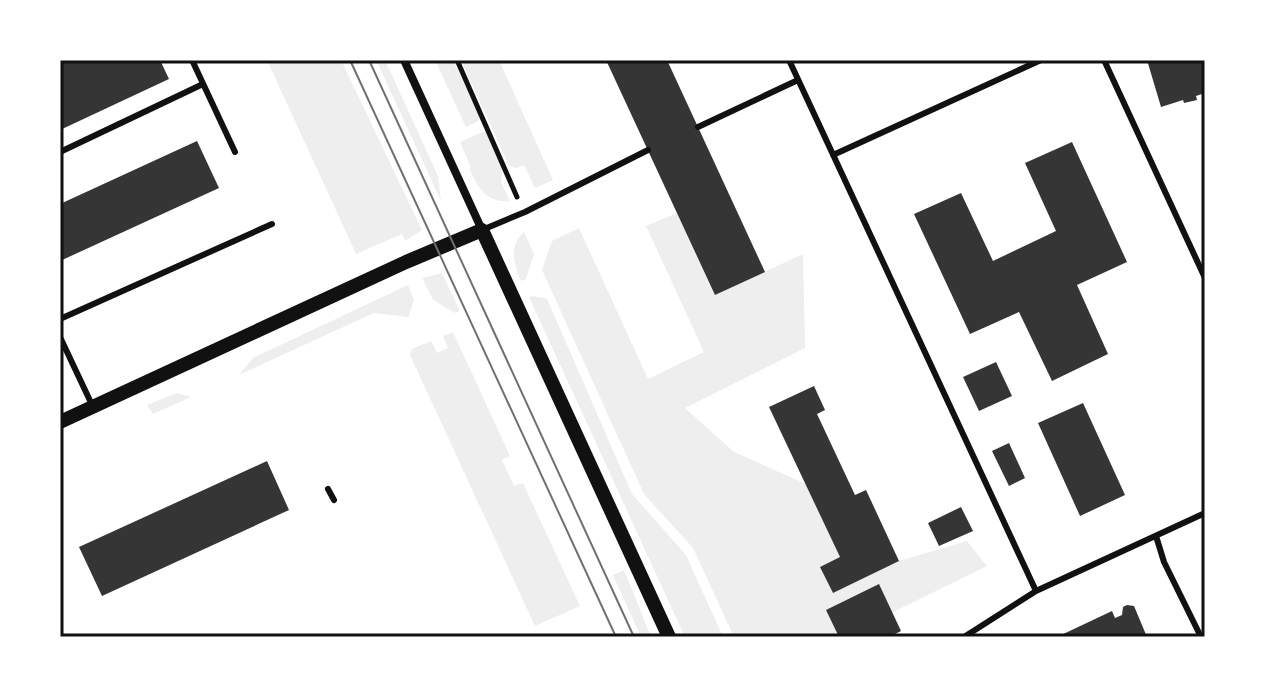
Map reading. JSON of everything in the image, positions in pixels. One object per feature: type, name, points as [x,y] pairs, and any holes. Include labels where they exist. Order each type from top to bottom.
[{"type":"street","points":[[404,60],[669,637]]},
{"type":"street","points":[[60,422],[482,230]]},
{"type":"lane","points":[[192,60],[235,152]]},
{"type":"lane","points":[[789,60],[1036,591]]},
{"type":"lane","points":[[833,155],[1041,60]]},
{"type":"lane","points":[[1104,60],[1205,278]]},
{"type":"lane","points":[[698,127],[798,80]]},
{"type":"lane","points":[[60,152],[203,84]]},
{"type":"lane","points":[[482,230],[525,212],[648,150]]},
{"type":"lane","points":[[60,319],[272,224]]},
{"type":"lane","points":[[60,337],[93,407]]},
{"type":"lane","points":[[328,489],[334,500]]},
{"type":"lane","points":[[964,637],[1036,591],[1205,513]]},
{"type":"lane","points":[[1156,536],[1164,562],[1201,637]]},
{"type":"path","points":[[457,60],[517,197]]},
{"type":"shaded area","points":[[267,60],[341,60],[422,230],[405,241],[402,234],[356,254]]},
{"type":"shaded area","points":[[376,60],[385,60],[438,176],[441,201]]},
{"type":"shaded area","points":[[435,60],[453,60],[480,117],[478,121],[466,127]]},
{"type":"shaded area","points":[[461,60],[499,60],[553,180],[535,188],[524,165],[517,168],[509,166]]},
{"type":"shaded area","points":[[486,132],[502,167],[501,182],[510,201],[488,196],[469,168],[460,142]]},
{"type":"shaded area","points":[[677,213],[715,295],[803,254],[805,348],[685,408],[734,452],[806,484],[840,557],[821,567],[833,593],[899,561],[967,541],[987,566],[842,637],[734,637],[693,548],[644,494],[542,270],[552,241],[579,228],[648,379],[704,352],[646,226]]},
{"type":"shaded area","points":[[524,232],[534,254],[526,279],[521,281],[514,249]]},
{"type":"shaded area","points":[[442,273],[460,311],[455,313],[433,300],[422,278]]},
{"type":"shaded area","points":[[408,285],[414,300],[408,317],[374,313],[239,375],[253,358]]},
{"type":"shaded area","points":[[529,297],[547,299],[632,494],[686,555],[723,637],[685,637]]},
{"type":"shaded area","points":[[453,332],[510,456],[502,460],[514,486],[523,483],[580,606],[535,626],[410,355],[412,349],[431,341],[437,353],[448,348],[443,336]]},
{"type":"shaded area","points":[[177,393],[191,397],[153,414],[147,405]]},
{"type":"shaded area","points":[[624,570],[651,637],[641,637],[613,575]]},
{"type":"building","points":[[60,60],[160,60],[169,79],[60,130]]},
{"type":"building","points":[[606,60],[667,60],[765,272],[715,295]]},
{"type":"building","points":[[1147,60],[1205,60],[1205,93],[1196,96],[1197,100],[1184,103],[1183,100],[1161,107]]},
{"type":"building","points":[[197,141],[219,188],[60,261],[60,204]]},
{"type":"building","points":[[1072,142],[1127,262],[1077,285],[1108,354],[1052,381],[1019,312],[970,334],[914,214],[961,193],[993,261],[1056,231],[1025,163]]},
{"type":"building","points":[[996,362],[1012,396],[979,411],[963,377]]},
{"type":"building","points":[[814,386],[825,410],[817,414],[855,495],[866,490],[899,561],[833,593],[820,567],[840,557],[769,407]]},
{"type":"building","points":[[1083,403],[1125,495],[1080,516],[1038,423]]},
{"type":"building","points":[[1009,443],[1025,478],[1009,486],[992,451]]},
{"type":"building","points":[[267,461],[289,510],[102,596],[79,547]]},
{"type":"building","points":[[961,507],[973,531],[939,546],[928,523]]},
{"type":"building","points":[[879,584],[901,631],[889,637],[839,637],[826,610]]},
{"type":"building","points":[[1134,606],[1147,637],[1057,637],[1112,611],[1115,618],[1122,615],[1123,607]]},
{"type":"tram line","points":[[350,60],[616,637]]},
{"type":"tram line","points":[[369,60],[634,637]]}]
